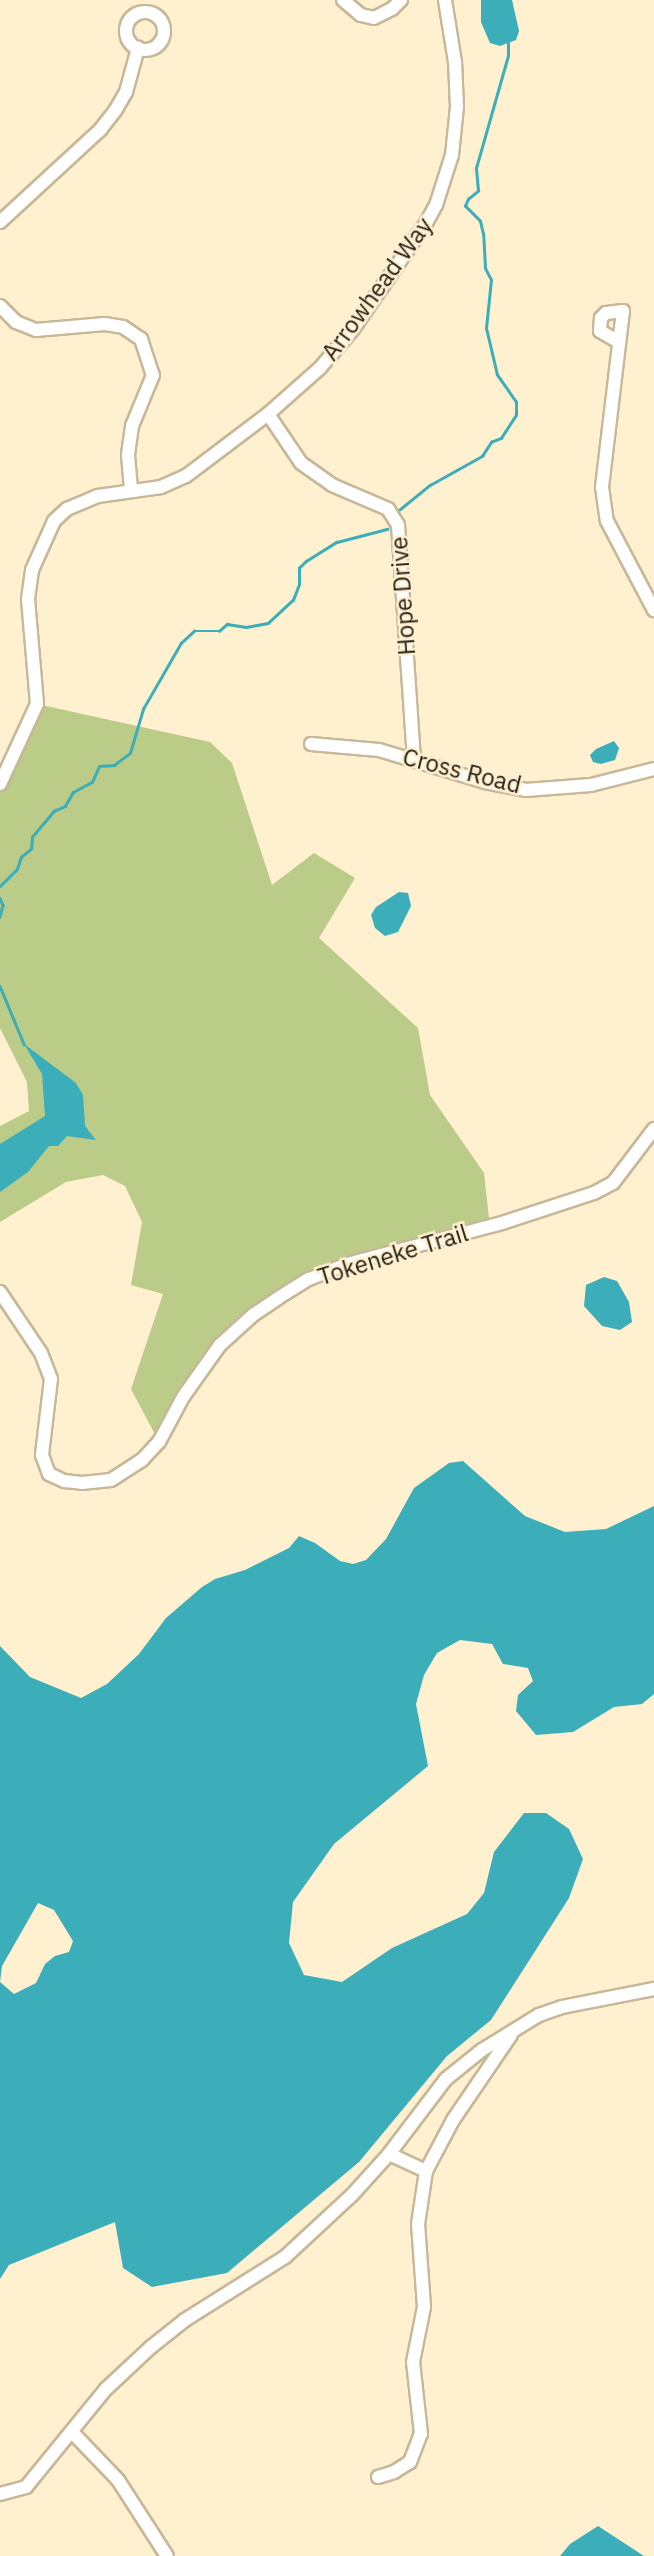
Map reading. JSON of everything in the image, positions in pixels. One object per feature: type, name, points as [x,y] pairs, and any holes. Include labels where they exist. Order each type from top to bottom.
[{"type":"street","points":[[343,0],[360,15],[374,18],[392,9],[401,0]]},
{"type":"street","name":"Arrowhead Way","points":[[0,784],[37,704],[28,598],[32,570],[42,541],[54,521],[67,509],[98,496],[131,489],[161,487],[186,476],[268,414],[320,368],[353,329],[436,205],[452,155],[457,107],[455,62],[446,0]]},
{"type":"street","points":[[0,222],[100,130],[126,92],[138,48]]},
{"type":"street","points":[[0,306],[16,322],[36,330],[105,324],[123,327],[141,339],[153,375],[132,426],[128,455],[131,489]]},
{"type":"street","points":[[619,342],[603,487],[607,521],[654,610]]},
{"type":"street","name":"Hope Drive","points":[[268,414],[301,463],[332,485],[388,509],[398,525],[414,760]]},
{"type":"street","name":"Cross Road","points":[[311,744],[351,746],[414,760],[485,782],[526,790],[592,785],[654,769]]},
{"type":"street","name":"Tokeneke Trail","points":[[0,1292],[41,1353],[51,1379],[42,1455],[50,1474],[82,1483],[111,1480],[142,1460],[159,1442],[183,1397],[220,1345],[253,1315],[278,1298],[309,1279],[347,1264],[502,1223],[594,1193],[613,1183],[654,1129]]},
{"type":"street","points":[[0,2494],[26,2487],[106,2389],[151,2347],[185,2320],[285,2257],[352,2195],[389,2154],[446,2079],[515,2029],[562,2007],[654,1989]]},
{"type":"street","points":[[378,2477],[394,2472],[410,2462],[421,2434],[413,2362],[424,2307],[418,2224],[425,2171],[453,2120],[515,2029]]},
{"type":"street","points":[[389,2154],[425,2171]]},
{"type":"street","points":[[72,2432],[118,2480],[167,2556]]},
{"type":"green space","points":[[37,704],[210,742],[232,763],[272,885],[314,853],[355,878],[319,938],[418,1028],[430,1095],[484,1173],[490,1227],[309,1279],[220,1345],[159,1442],[131,1389],[163,1294],[131,1285],[142,1222],[125,1186],[103,1175],[66,1182],[0,1222],[0,1126],[29,1111],[27,1082],[0,1028],[0,784]]},
{"type":"water","points":[[481,0],[512,0],[519,31],[516,40],[500,46],[490,43],[481,22]]},
{"type":"water","points":[[614,741],[619,748],[615,760],[601,764],[593,762],[590,755],[596,749]]},
{"type":"water","points":[[399,892],[408,893],[411,906],[398,932],[385,936],[375,928],[371,915],[376,907]]},
{"type":"water","points":[[24,1044],[76,1083],[83,1095],[85,1126],[96,1140],[67,1136],[58,1146],[49,1146],[28,1172],[0,1192],[0,1144],[45,1116],[42,1074]]},
{"type":"water","points":[[604,1277],[617,1281],[629,1302],[632,1322],[620,1330],[602,1326],[584,1306],[586,1285]]},
{"type":"water","points":[[463,1461],[525,1516],[565,1532],[606,1529],[654,1506],[654,1694],[642,1704],[614,1707],[573,1732],[536,1735],[516,1711],[518,1695],[533,1681],[528,1668],[503,1664],[492,1644],[460,1640],[437,1653],[424,1675],[416,1704],[428,1766],[334,1844],[293,1902],[289,1943],[304,1975],[342,1982],[392,1948],[467,1914],[484,1893],[494,1852],[524,1813],[546,1813],[569,1829],[583,1859],[569,1898],[491,2020],[447,2056],[359,2162],[227,2273],[152,2287],[123,2268],[115,2222],[9,2265],[0,2279],[0,1982],[0,1646],[30,1677],[81,1698],[107,1684],[139,1654],[166,1618],[202,1587],[289,1548],[299,1536],[315,1543],[340,1561],[353,1564],[366,1560],[386,1539],[414,1488],[449,1463]],"holes":[[[38,1903],[54,1910],[73,1941],[69,1952],[55,1956],[45,1964],[36,1983],[14,1994],[0,1982],[2,1966]]]},
{"type":"water","points":[[598,2526],[644,2556],[560,2556],[570,2544]]},
{"type":"waterway","points":[[399,510],[430,485],[482,456],[491,442],[501,438],[516,415],[516,402],[497,375],[486,328],[491,280],[485,268],[480,221],[465,206],[468,199],[478,191],[476,168],[508,56],[508,43]]},
{"type":"waterway","points":[[0,886],[17,869],[21,857],[31,849],[32,837],[54,811],[65,806],[73,792],[92,782],[99,766],[114,765],[130,753],[143,709],[181,643],[194,631],[219,631],[227,624],[246,627],[268,623],[293,600],[299,584],[299,568],[306,561],[337,542],[387,529]]},
{"type":"waterway","points":[[0,898],[3,905],[0,917]]},
{"type":"waterway","points":[[0,986],[24,1044]]}]
